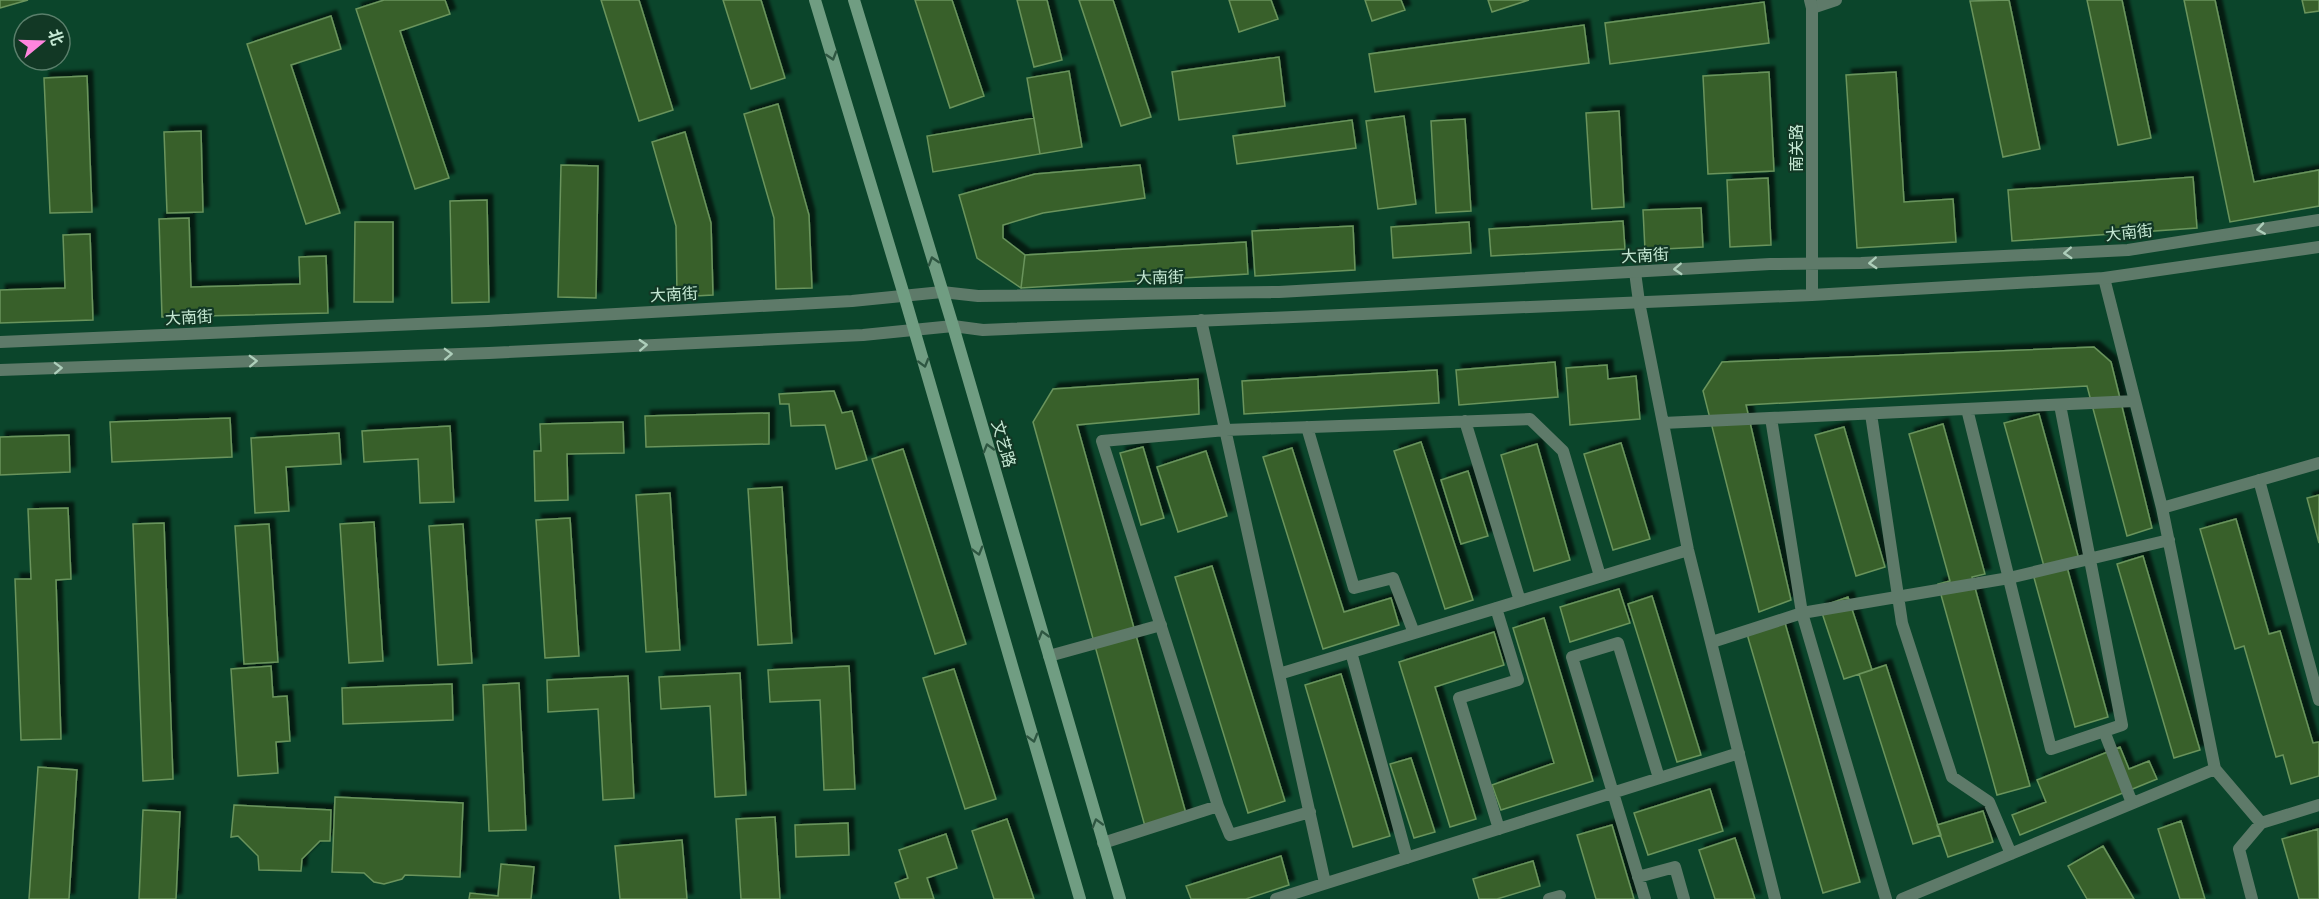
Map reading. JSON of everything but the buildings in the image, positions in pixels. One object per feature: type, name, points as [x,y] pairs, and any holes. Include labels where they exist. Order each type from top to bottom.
[{"type":"main road","points":[[815,0],[904,295],[1080,899]]},
{"type":"main road","name":"文艺路","points":[[854,0],[953,326],[1120,899]]},
{"type":"street","points":[[1811,4],[1836,0]]},
{"type":"street","name":"南关路","points":[[1811,4],[1812,295]]},
{"type":"street","name":"大南街","points":[[0,342],[840,302],[942,292],[978,296],[1279,292],[1770,264],[1812,265],[2128,250],[2319,220]]},
{"type":"street","points":[[0,370],[501,352],[863,335],[953,326],[983,330],[1812,295],[2104,278],[2319,247]]},
{"type":"street","points":[[1635,272],[1688,550],[1775,899]]},
{"type":"street","points":[[2104,278],[2162,508],[2215,769],[2261,823]]},
{"type":"street","points":[[1201,320],[1326,883]]},
{"type":"street","points":[[1663,423],[2135,401]]},
{"type":"street","points":[[1967,409],[2051,749],[2122,725],[2060,405]]},
{"type":"street","points":[[1871,414],[1902,624],[1952,777],[1989,802],[2011,854]]},
{"type":"street","points":[[1771,418],[1802,613],[1886,899]]},
{"type":"street","points":[[1310,813],[1230,835],[1218,806],[1102,441],[1226,430],[1530,419],[1563,451],[1600,576]]},
{"type":"street","points":[[1465,421],[1520,601]]},
{"type":"street","points":[[1307,427],[1354,588],[1393,578],[1414,633]]},
{"type":"street","points":[[2162,508],[2319,462]]},
{"type":"street","points":[[2259,480],[2319,700]]},
{"type":"street","points":[[1712,642],[1802,613],[2009,578],[2169,540]]},
{"type":"street","points":[[1279,674],[1688,550]]},
{"type":"street","points":[[1496,608],[1518,680],[1459,698],[1499,828]]},
{"type":"street","points":[[1049,656],[1161,625]]},
{"type":"street","points":[[1645,899],[1572,657],[1618,643],[1659,778]]},
{"type":"street","points":[[1351,652],[1407,858]]},
{"type":"street","points":[[2104,731],[2132,803]]},
{"type":"street","points":[[1276,899],[1739,753]]},
{"type":"street","points":[[1902,899],[2215,769]]},
{"type":"street","points":[[2252,899],[2240,849],[2261,823],[2319,805]]},
{"type":"street","points":[[1103,843],[1218,806]]},
{"type":"street","points":[[1638,877],[1675,867],[1684,899]]}]
